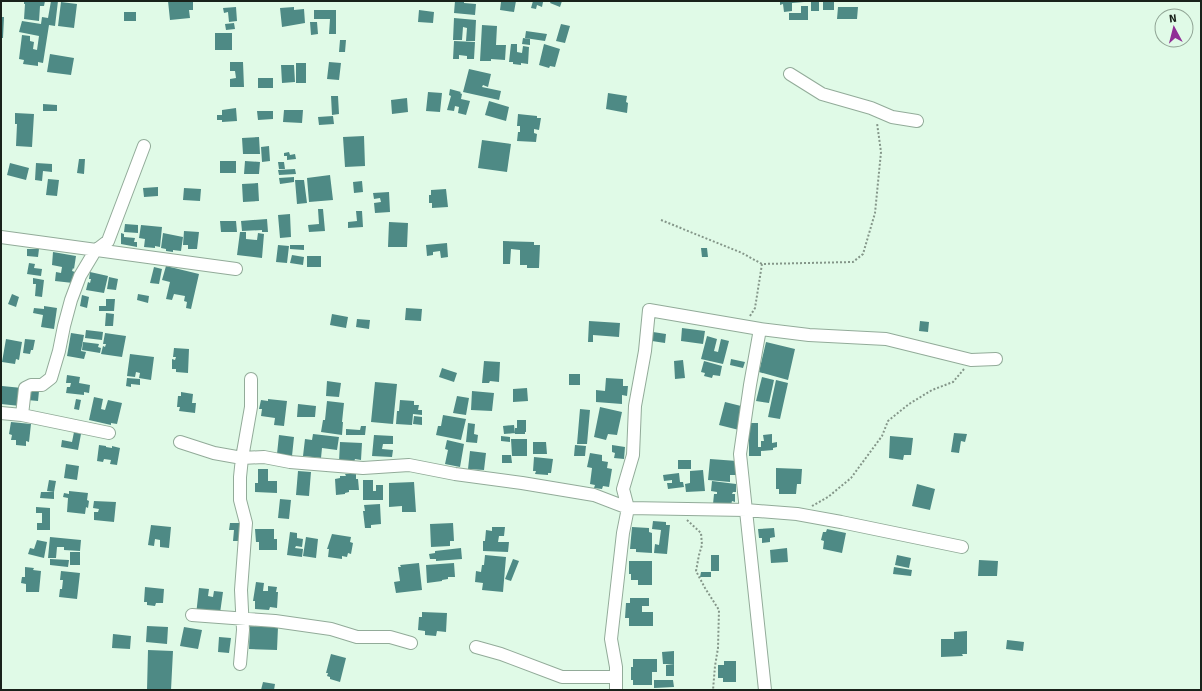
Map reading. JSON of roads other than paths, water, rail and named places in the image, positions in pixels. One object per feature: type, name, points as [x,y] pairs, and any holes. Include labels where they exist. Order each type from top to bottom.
[{"type":"street","points":[[790,74],[822,94],[871,108],[892,117],[917,121]]},
{"type":"street","points":[[22,414],[26,388],[31,385],[42,385],[51,378],[71,300],[80,276],[95,251],[108,241],[144,146]]},
{"type":"street","points":[[1,237],[236,269]]},
{"type":"street","points":[[616,690],[616,667],[611,639],[623,533],[628,508],[623,489],[634,455],[636,406],[650,310],[760,329],[809,335],[886,339],[971,360],[996,359]]},
{"type":"street","points":[[760,329],[740,454],[765,690]]},
{"type":"street","points":[[240,664],[243,630],[241,590],[246,523],[240,500],[242,458],[251,407],[251,379]]},
{"type":"street","points":[[1,414],[22,414],[109,432]]},
{"type":"street","points":[[180,442],[214,453],[242,458],[264,457],[290,462],[363,468],[409,465],[455,474],[594,495],[628,508],[746,510],[797,514],[962,547]]},
{"type":"street","points":[[192,615],[275,621],[331,629],[357,637],[390,637],[411,643]]},
{"type":"street","points":[[476,647],[501,654],[562,676],[616,677]]}]
